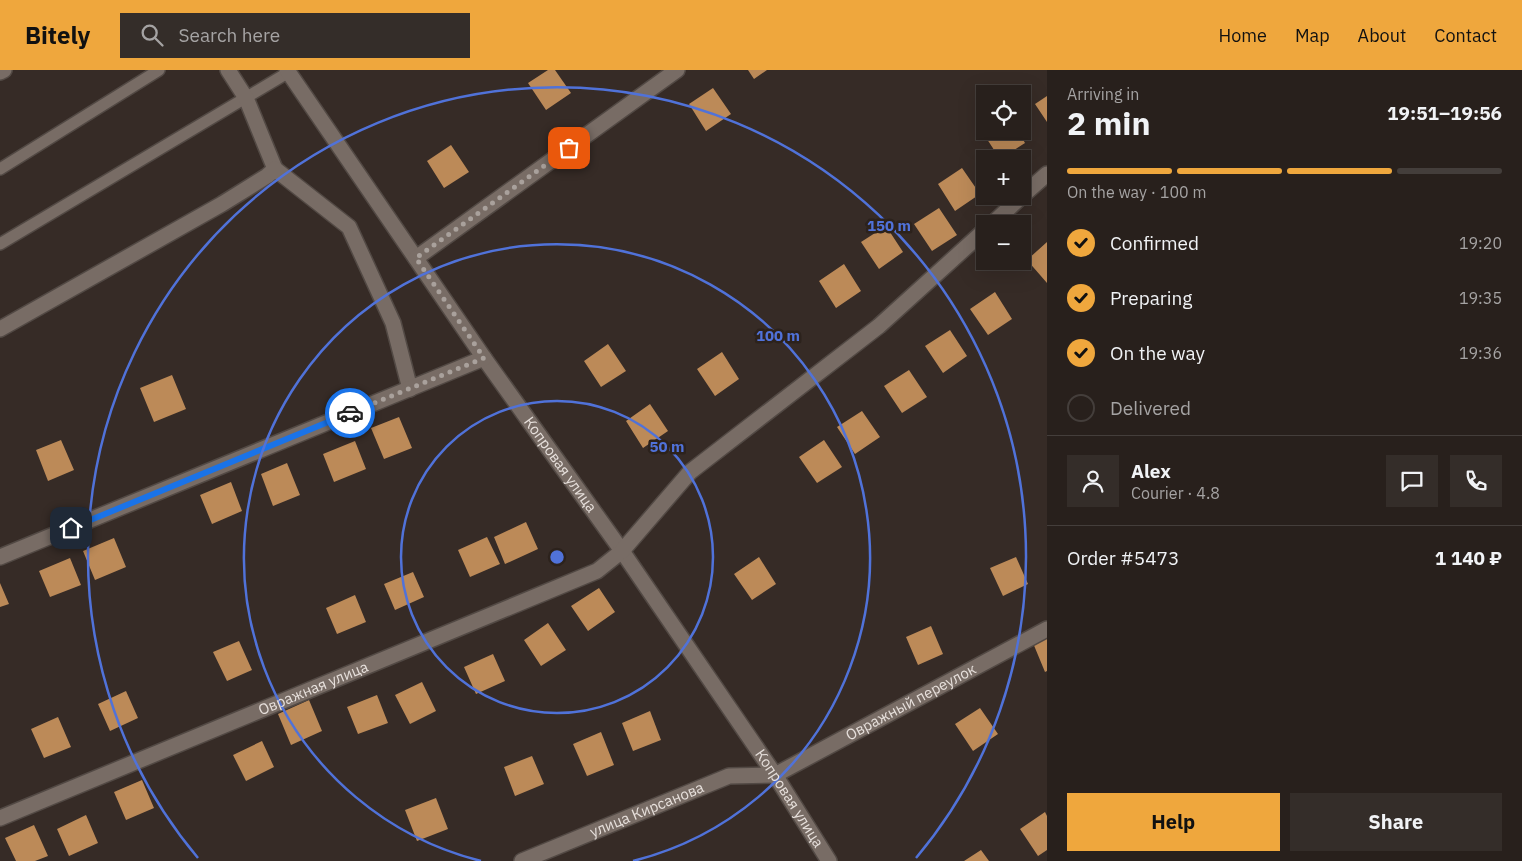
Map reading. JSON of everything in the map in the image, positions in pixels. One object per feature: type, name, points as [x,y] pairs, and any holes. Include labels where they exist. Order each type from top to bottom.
[{"type":"street","points":[[0,72],[4,70]]},
{"type":"street","points":[[228,70],[246,98],[275,169],[349,227],[393,323],[410,389]]},
{"type":"street","points":[[416,258],[677,70]]},
{"type":"street","name":"Копровая улица","points":[[288,71],[484,358],[622,551],[775,775],[829,861]]},
{"type":"street","points":[[0,330],[222,204],[275,169]]},
{"type":"street","points":[[1031,188],[1047,174]]},
{"type":"street","points":[[1002,215],[1012,205]]},
{"type":"street","name":"Овражная улица","points":[[0,818],[596,571],[622,551],[690,472],[879,326],[976,238]]},
{"type":"street","points":[[0,557],[484,358]]},
{"type":"street","name":"Овражный переулок","points":[[775,775],[1047,629]]},
{"type":"street","name":"улица Кирсанова","points":[[522,861],[729,776],[775,775]]},
{"type":"lane","points":[[0,169],[159,70]]},
{"type":"lane","points":[[0,244],[246,98],[288,71]]},
{"type":"building","points":[[548,70],[555,70],[571,93],[546,110],[528,83]]},
{"type":"building","points":[[748,70],[767,70],[754,79]]},
{"type":"building","points":[[713,88],[731,114],[706,131],[689,104]]},
{"type":"building","points":[[1047,96],[1047,122],[1035,104]]},
{"type":"building","points":[[988,140],[1023,140],[1025,143],[1014,150],[994,150]]},
{"type":"building","points":[[451,145],[469,172],[444,188],[427,161]]},
{"type":"building","points":[[962,168],[976,188],[976,197],[955,211],[938,184]]},
{"type":"building","points":[[939,208],[957,235],[932,251],[914,224]]},
{"type":"building","points":[[886,226],[903,252],[879,269],[861,242]]},
{"type":"building","points":[[1047,242],[1047,283],[1031,265],[1031,256]]},
{"type":"building","points":[[844,264],[861,291],[836,308],[819,281]]},
{"type":"building","points":[[995,292],[1012,319],[988,335],[970,309]]},
{"type":"building","points":[[950,330],[967,356],[943,373],[925,346]]},
{"type":"building","points":[[608,344],[626,371],[601,387],[584,361]]},
{"type":"building","points":[[722,352],[739,379],[715,396],[697,369]]},
{"type":"building","points":[[909,370],[927,397],[902,413],[884,386]]},
{"type":"building","points":[[172,375],[186,409],[154,422],[140,388]]},
{"type":"building","points":[[650,404],[668,431],[643,448],[626,421]]},
{"type":"building","points":[[862,411],[880,437],[855,454],[837,427]]},
{"type":"building","points":[[399,417],[412,448],[384,459],[371,428]]},
{"type":"building","points":[[61,440],[74,470],[48,481],[36,450]]},
{"type":"building","points":[[824,440],[842,467],[817,483],[799,457]]},
{"type":"building","points":[[355,441],[366,469],[334,482],[323,454]]},
{"type":"building","points":[[287,463],[300,495],[273,506],[261,474]]},
{"type":"building","points":[[231,482],[242,511],[212,524],[200,495]]},
{"type":"building","points":[[526,522],[538,549],[505,564],[494,537]]},
{"type":"building","points":[[487,537],[500,564],[470,577],[458,550]]},
{"type":"building","points":[[114,538],[126,567],[95,580],[83,551]]},
{"type":"building","points":[[759,557],[776,584],[752,600],[734,574]]},
{"type":"building","points":[[1016,557],[1028,584],[1003,596],[990,568]]},
{"type":"building","points":[[70,558],[81,585],[50,597],[39,571]]},
{"type":"building","points":[[413,572],[424,597],[395,610],[384,584]]},
{"type":"building","points":[[0,583],[9,604],[0,607]]},
{"type":"building","points":[[599,588],[615,612],[588,631],[571,606]]},
{"type":"building","points":[[355,595],[366,622],[337,634],[326,608]]},
{"type":"building","points":[[548,623],[566,650],[541,666],[524,640]]},
{"type":"building","points":[[931,626],[943,654],[918,665],[906,637]]},
{"type":"building","points":[[1047,637],[1047,671],[1045,672],[1033,643]]},
{"type":"building","points":[[239,641],[252,670],[227,681],[213,652]]},
{"type":"building","points":[[493,654],[505,681],[476,694],[464,667]]},
{"type":"building","points":[[422,682],[436,711],[410,724],[395,695]]},
{"type":"building","points":[[126,691],[138,718],[110,731],[98,704]]},
{"type":"building","points":[[377,695],[388,723],[358,734],[347,707]]},
{"type":"building","points":[[309,700],[322,731],[291,745],[278,714]]},
{"type":"building","points":[[980,708],[998,734],[973,751],[955,724]]},
{"type":"building","points":[[650,711],[661,740],[633,751],[622,723]]},
{"type":"building","points":[[58,717],[71,747],[44,758],[31,729]]},
{"type":"building","points":[[601,732],[614,765],[587,776],[573,744]]},
{"type":"building","points":[[262,741],[274,767],[246,781],[233,755]]},
{"type":"building","points":[[532,756],[544,784],[515,796],[504,767]]},
{"type":"building","points":[[142,780],[154,808],[126,820],[114,792]]},
{"type":"building","points":[[436,798],[448,829],[417,841],[405,810]]},
{"type":"building","points":[[1045,812],[1047,816],[1047,850],[1038,856],[1020,829]]},
{"type":"building","points":[[86,815],[98,843],[69,856],[57,829]]},
{"type":"building","points":[[34,825],[48,856],[35,861],[16,861],[5,838]]},
{"type":"building","points":[[981,850],[989,861],[964,861]]},
{"type":"way so far","points":[[350,413],[484,358],[416,258],[569,148]]},
{"type":"route","points":[[71,528],[350,413]]}]
